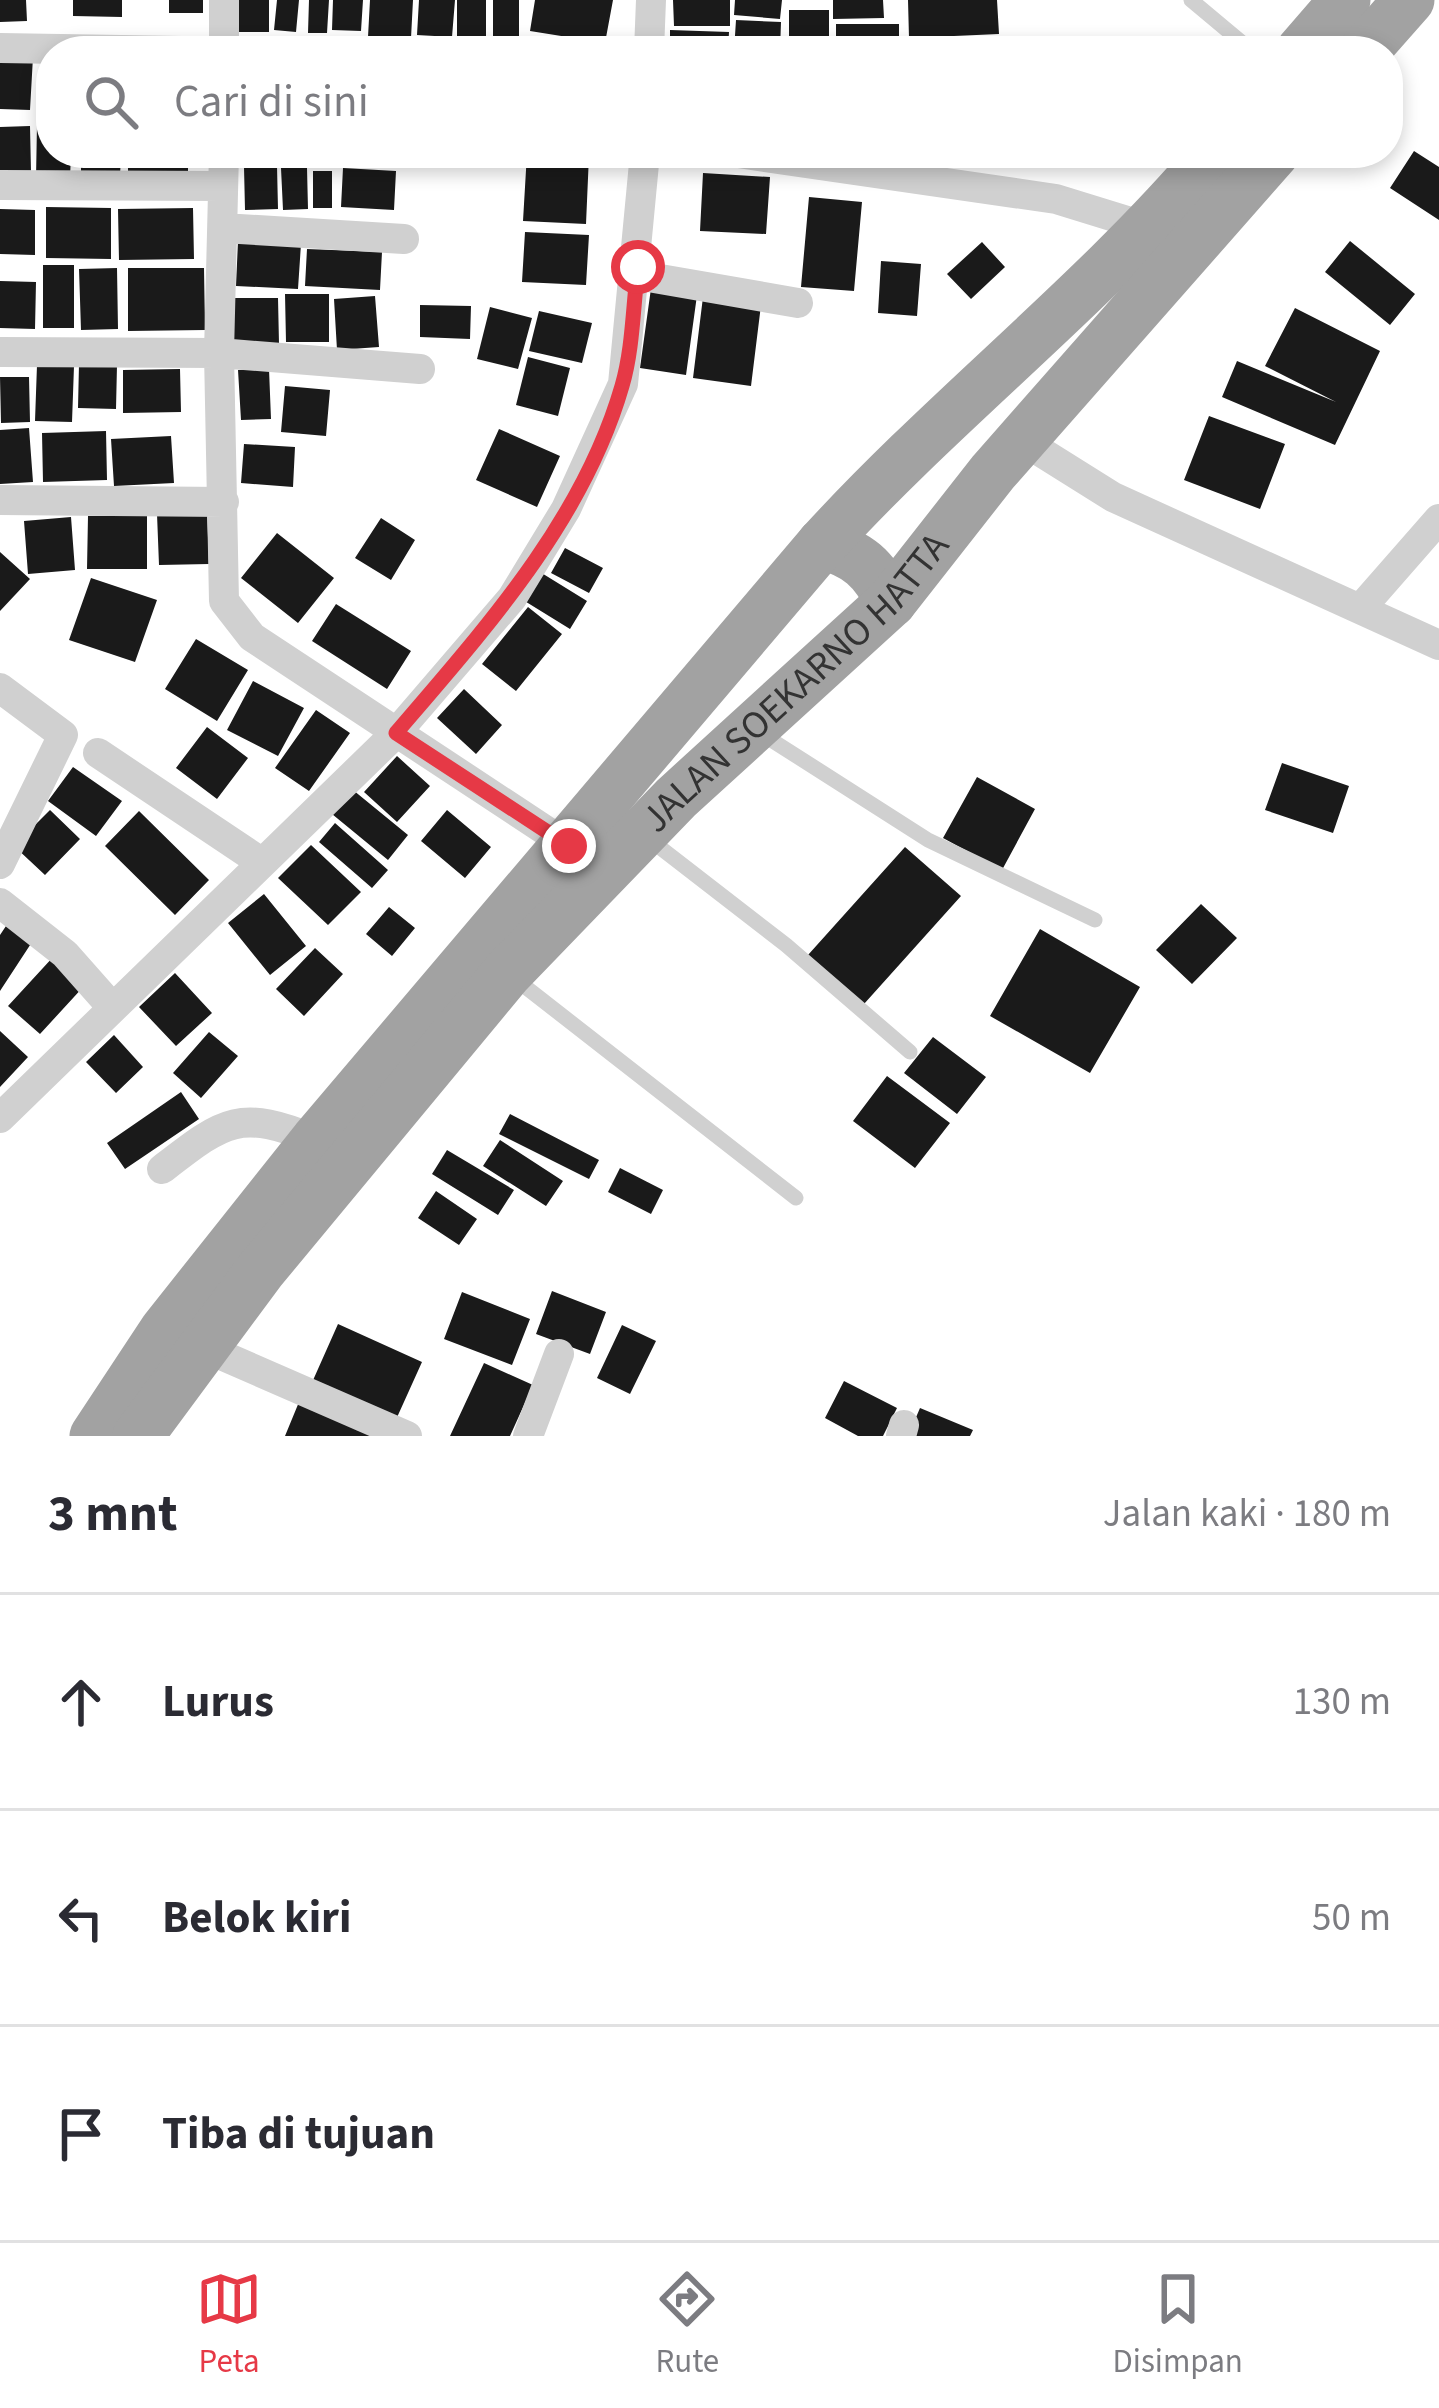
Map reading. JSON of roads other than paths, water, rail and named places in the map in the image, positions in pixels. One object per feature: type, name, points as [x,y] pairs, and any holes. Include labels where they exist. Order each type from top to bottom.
[{"type":"highway","points":[[1314,36],[1345,0]]},
{"type":"highway","points":[[1377,36],[1408,0]]},
{"type":"highway","name":"JALAN SOEKARNO HATTA","points":[[95,1436],[164,1330],[316,1139],[822,544],[870,491],[1150,228],[1202,168]]},
{"type":"highway","name":"JALAN SOEKARNO HATTA","points":[[137,1436],[260,1271],[507,973],[642,833],[890,602],[940,535],[1261,168]]},
{"type":"highway","points":[[870,491],[940,535]]},
{"type":"highway","points":[[822,544],[853,553],[877,573],[890,602]]},
{"type":"street","points":[[224,0],[224,36]]},
{"type":"street","points":[[650,36],[651,0]]},
{"type":"street","points":[[0,48],[36,49]]},
{"type":"street","points":[[224,168],[219,353],[224,601],[236,623],[569,846]]},
{"type":"street","points":[[0,1118],[396,733],[512,598],[566,509],[623,384],[644,168]]},
{"type":"street","points":[[840,168],[1056,200],[1150,228]]},
{"type":"street","points":[[0,185],[223,186]]},
{"type":"street","points":[[223,228],[404,239]]},
{"type":"street","points":[[637,275],[798,303]]},
{"type":"street","points":[[0,352],[219,353],[420,369]]},
{"type":"street","points":[[1022,440],[1113,497],[1439,645]]},
{"type":"street","points":[[0,500],[224,502]]},
{"type":"street","points":[[1361,608],[1439,519]]},
{"type":"street","points":[[0,688],[63,735],[0,864]]},
{"type":"street","points":[[98,753],[261,862]]},
{"type":"street","points":[[0,903],[65,954],[111,1006]]},
{"type":"street","points":[[162,1169],[220,1124],[236,1120],[258,1120],[316,1139]]},
{"type":"street","points":[[205,1348],[402,1435]]},
{"type":"street","points":[[528,1436],[559,1354]]},
{"type":"lane","points":[[1191,0],[1234,36]]},
{"type":"lane","points":[[754,729],[966,862],[1095,920]]},
{"type":"lane","points":[[642,833],[786,946],[910,1052]]},
{"type":"lane","points":[[507,973],[796,1198]]}]
